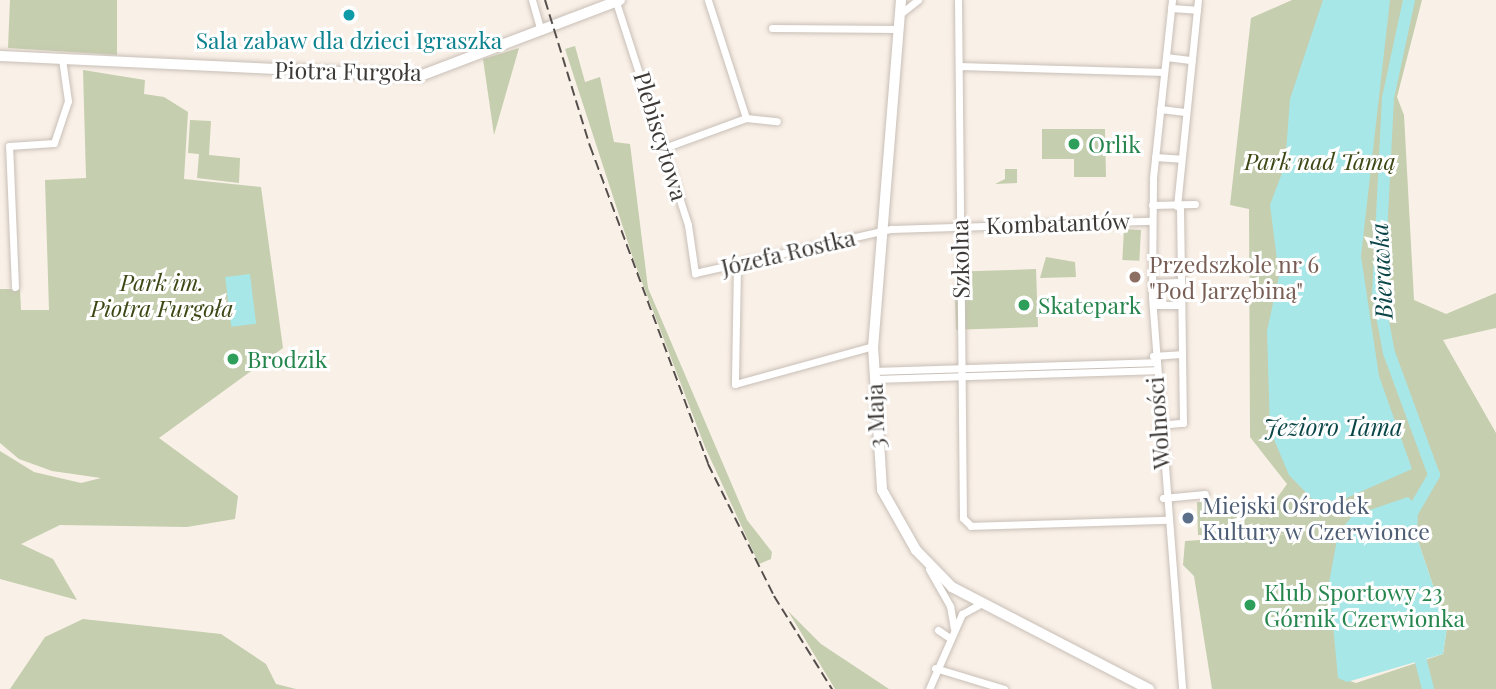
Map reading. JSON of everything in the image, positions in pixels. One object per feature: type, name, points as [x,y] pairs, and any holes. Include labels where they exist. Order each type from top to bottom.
[{"type":"main road","name":"3 Maja","points":[[901,0],[873,346],[880,483],[926,562],[982,603],[1149,689]]},
{"type":"main road","name":"Piotra Furgoła","points":[[0,56],[408,77],[618,1]]},
{"type":"street","points":[[532,0],[541,31]]},
{"type":"street","points":[[708,0],[746,118]]},
{"type":"street","points":[[900,14],[918,0]]},
{"type":"street","name":"Szkolna","points":[[958,0],[962,518],[971,526],[1165,520]]},
{"type":"street","points":[[1158,425],[1183,424],[1178,305],[1178,206],[1185,112],[1198,0]]},
{"type":"street","name":"Plebiscytowa","points":[[618,1],[664,148],[695,273]]},
{"type":"street","points":[[1172,4],[1197,10]]},
{"type":"street","name":"Wolności","points":[[1172,4],[1155,157],[1152,283],[1163,498],[1182,689]]},
{"type":"street","points":[[772,28],[899,29]]},
{"type":"street","points":[[1166,57],[1192,60]]},
{"type":"street","points":[[15,287],[9,146],[54,143],[68,100],[62,60]]},
{"type":"street","points":[[959,66],[1164,72]]},
{"type":"street","points":[[1160,109],[1185,112]]},
{"type":"street","points":[[664,148],[746,118],[777,121]]},
{"type":"street","points":[[1155,157],[1181,159]]},
{"type":"street","points":[[1152,205],[1195,204]]},
{"type":"street","name":"Kombatantów","points":[[881,231],[1152,221]]},
{"type":"street","name":"Józefa Rostka","points":[[695,273],[881,231]]},
{"type":"street","points":[[737,265],[735,384],[873,346]]},
{"type":"street","points":[[1152,283],[1178,282]]},
{"type":"street","points":[[1153,305],[1178,305]]},
{"type":"street","points":[[873,375],[1154,363],[1180,354]]},
{"type":"street","points":[[1163,498],[1205,494]]},
{"type":"street","points":[[926,562],[950,606],[954,629]]},
{"type":"street","points":[[929,689],[935,667],[965,610],[982,603]]},
{"type":"street","points":[[938,630],[950,638]]},
{"type":"street","points":[[935,667],[1004,689]]},
{"type":"green space","points":[[10,0],[117,0],[117,55],[8,48]]},
{"type":"green space","name":"Park nad Tamą","points":[[1292,0],[1422,0],[1397,97],[1404,115],[1414,300],[1446,314],[1496,293],[1496,328],[1443,340],[1496,433],[1496,689],[1212,689],[1194,576],[1183,565],[1185,541],[1290,534],[1198,535],[1197,502],[1272,505],[1287,484],[1250,437],[1249,209],[1230,205],[1251,18]],"holes":[[[1417,538],[1447,627],[1443,654],[1356,683],[1338,677],[1339,636]]]},
{"type":"green space","points":[[575,46],[585,82],[600,77],[614,142],[630,144],[648,288],[747,520],[772,552],[771,559],[759,564],[705,447],[634,261],[565,49]]},
{"type":"green space","points":[[519,48],[494,135],[483,59]]},
{"type":"green space","name":"Park im. Piotra Furgoła","points":[[83,70],[145,80],[144,94],[164,97],[188,112],[184,179],[261,187],[283,348],[159,438],[238,496],[235,519],[187,527],[60,525],[21,544],[53,559],[77,600],[0,579],[0,451],[34,472],[81,483],[101,478],[52,471],[19,459],[0,443],[0,289],[20,289],[21,310],[49,310],[45,180],[86,178]]},
{"type":"green space","points":[[190,120],[211,121],[209,155],[240,158],[239,183],[197,178],[199,154],[188,153]]},
{"type":"green space","name":"Orlik","points":[[1042,129],[1105,129],[1106,177],[1074,177],[1074,159],[1042,159]]},
{"type":"green space","points":[[1005,169],[1017,169],[1017,183],[995,184],[1005,179]]},
{"type":"green space","points":[[1124,229],[1141,230],[1139,261],[1122,260]]},
{"type":"green space","points":[[1046,257],[1075,262],[1076,277],[1040,278]]},
{"type":"green space","points":[[1036,269],[1038,327],[956,330],[954,272]]},
{"type":"green space","points":[[788,611],[821,644],[889,689],[835,689]]},
{"type":"green space","points":[[83,619],[221,634],[266,664],[276,684],[296,689],[10,689],[45,637]]},
{"type":"water","name":"Jezioro Tama","points":[[1323,0],[1390,0],[1361,256],[1379,376],[1412,469],[1333,504],[1314,501],[1289,475],[1270,430],[1267,331],[1279,276],[1270,205],[1285,165],[1290,99]]},
{"type":"water","points":[[250,274],[256,324],[231,327],[225,277]]},
{"type":"water","points":[[1408,497],[1418,507],[1417,538],[1447,627],[1443,654],[1347,682],[1338,678],[1329,583],[1338,534],[1352,516]]},
{"type":"waterway","name":"Bierawka","points":[[1409,0],[1388,98],[1378,295],[1389,353],[1434,475],[1409,518]]},
{"type":"waterway","name":"Bierawka","points":[[1418,650],[1428,689]]},
{"type":"railway","points":[[545,0],[590,146],[708,464],[774,596],[832,689]]},
{"type":"place","name":"Sala zabaw dla dzieci Igraszka","points":[[349,15]]},
{"type":"place","name":"Orlik","points":[[1074,144]]},
{"type":"place","name":"Przedszkole nr 6 \"Pod Jarzębiną\"","points":[[1135,277]]},
{"type":"place","name":"Skatepark","points":[[1024,305]]},
{"type":"place","name":"Brodzik","points":[[233,359]]},
{"type":"place","name":"Miejski Ośrodek Kultury w Czerwionce","points":[[1188,518]]},
{"type":"place","name":"Klub Sportowy 23 Górnik Czerwionka","points":[[1250,605]]}]
